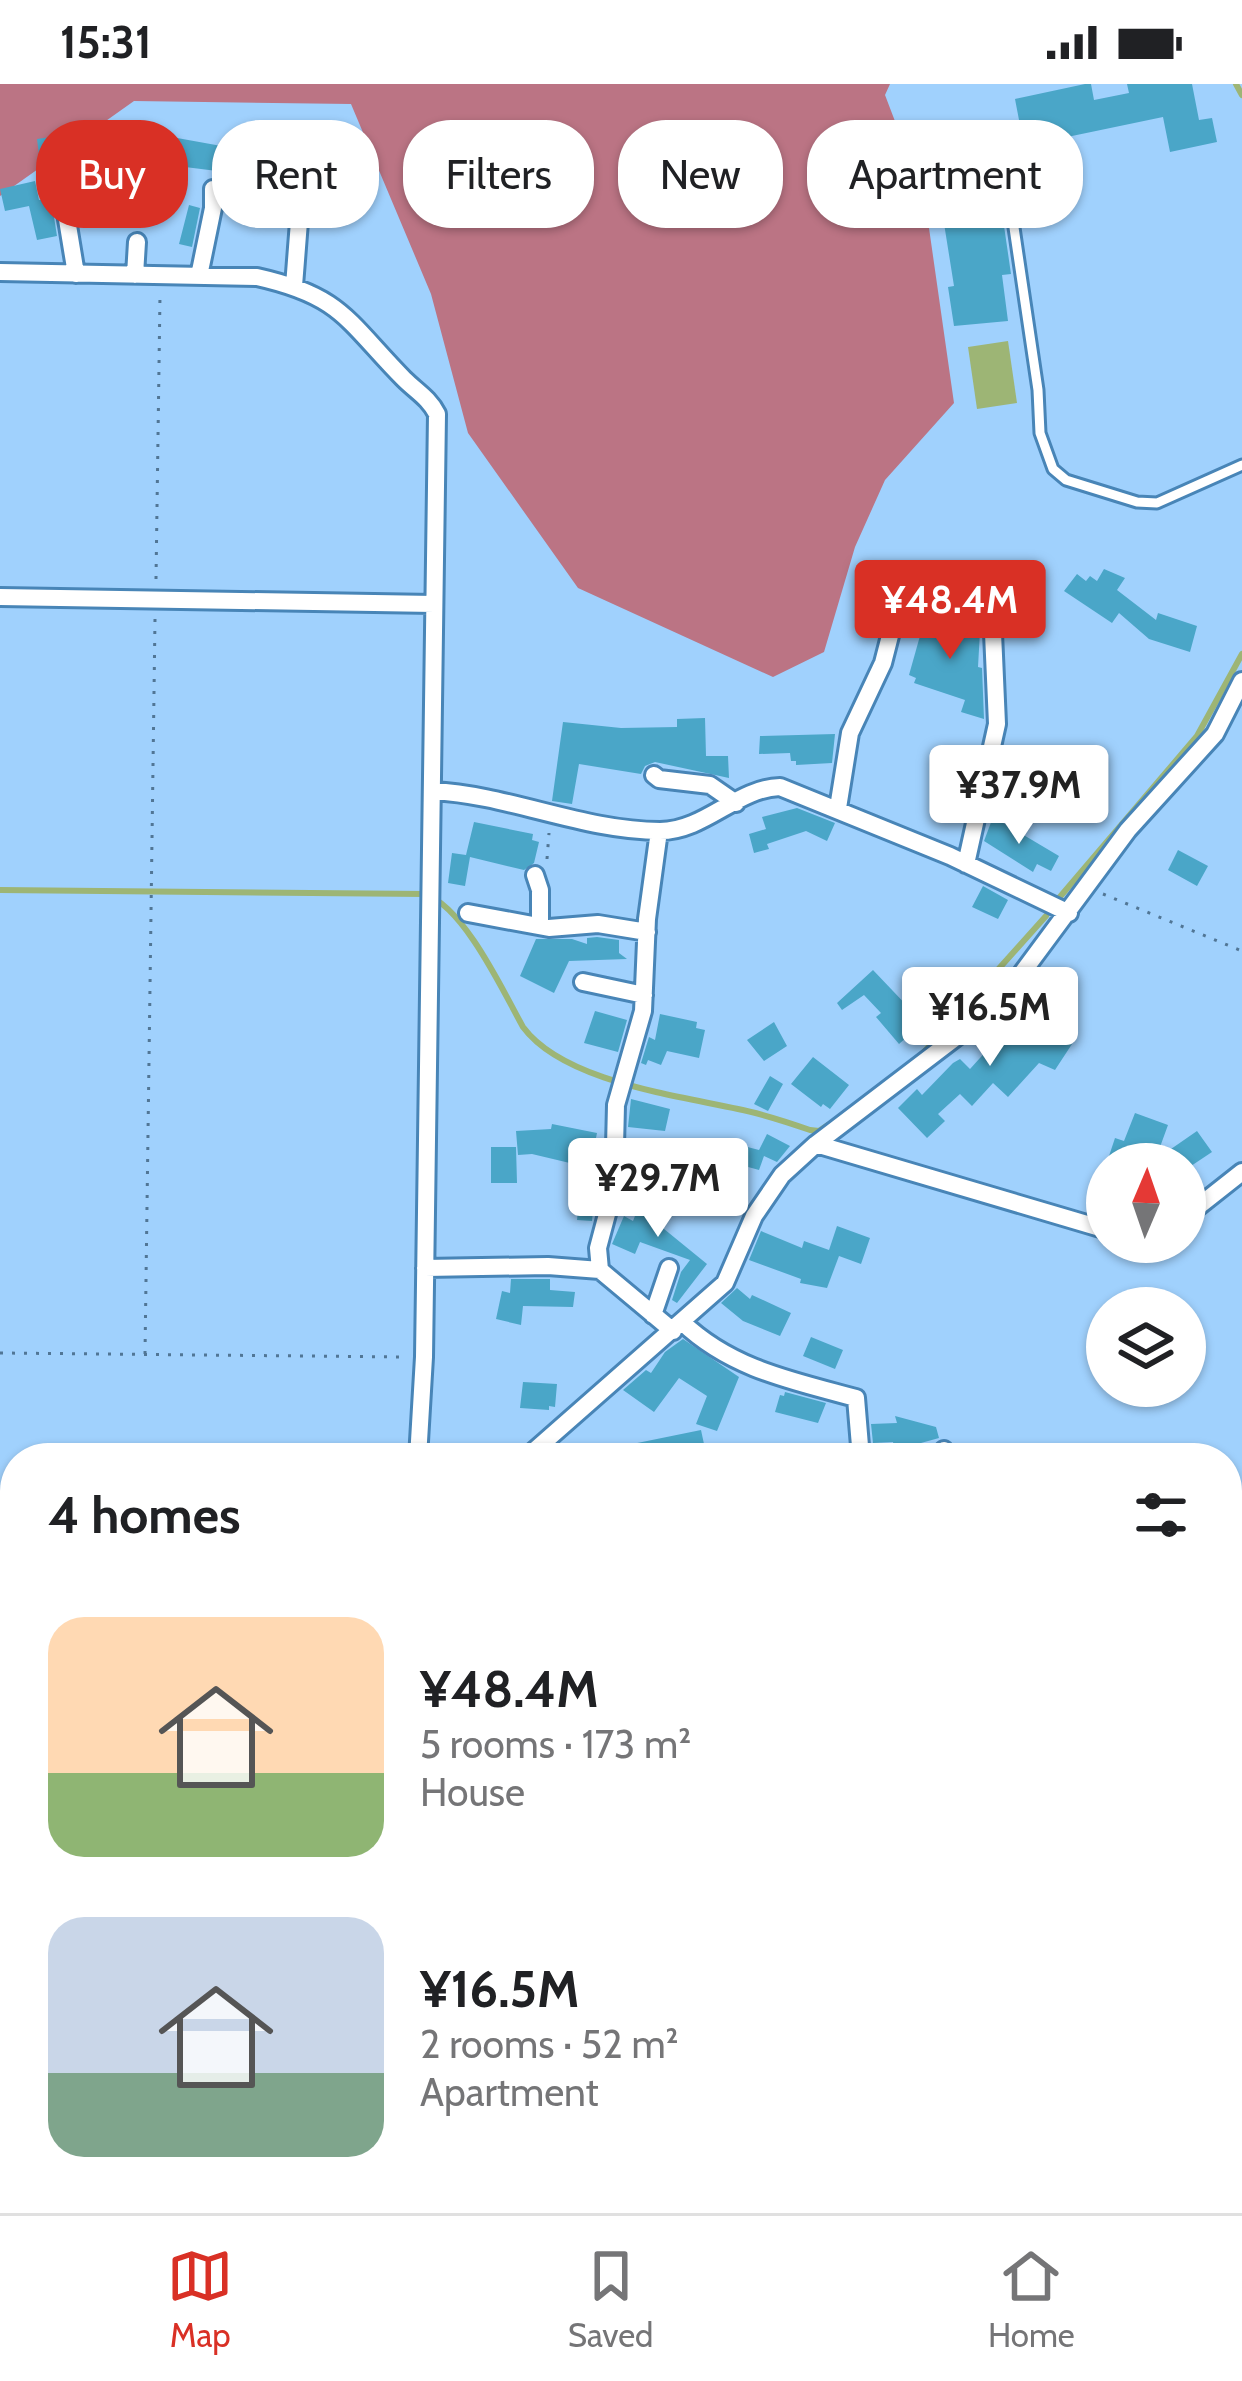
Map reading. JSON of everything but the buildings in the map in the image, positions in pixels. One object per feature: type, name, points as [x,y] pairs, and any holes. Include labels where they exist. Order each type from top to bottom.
[{"type":"street","points":[[199,276],[212,213]]},
{"type":"street","points":[[68,228],[76,274]]},
{"type":"street","points":[[294,286],[299,228]]},
{"type":"street","points":[[135,275],[137,242]]},
{"type":"street","points":[[0,272],[257,277],[294,286],[342,310],[431,402],[436,413],[424,1357],[419,1443]]},
{"type":"street","points":[[838,808],[850,733],[883,663],[908,592]]},
{"type":"street","points":[[0,596],[434,604]]},
{"type":"street","points":[[966,865],[997,724],[992,610]]},
{"type":"street","points":[[543,1443],[725,1283],[763,1202],[782,1174],[988,1013],[1129,830],[1215,734],[1242,681]]},
{"type":"street","points":[[654,775],[658,779],[710,777],[736,803]]},
{"type":"street","points":[[433,791],[484,796],[550,813],[659,831],[679,829],[764,787],[780,787],[838,808],[1069,913]]},
{"type":"street","points":[[600,1270],[598,1249],[614,1188],[616,1105],[644,995],[646,932],[659,831]]},
{"type":"street","points":[[535,876],[540,926]]},
{"type":"street","points":[[468,913],[540,926],[598,925],[646,932]]},
{"type":"street","points":[[583,982],[644,995]]},
{"type":"street","points":[[816,1144],[1086,1225]]},
{"type":"street","points":[[1206,1200],[1242,1172]]},
{"type":"street","points":[[425,1268],[600,1270],[653,1315],[758,1371],[856,1398],[860,1443]]},
{"type":"street","points":[[653,1315],[669,1268]]},
{"type":"lane","points":[[1014,228],[1040,433],[1053,469],[1066,480],[1136,502],[1157,503],[1242,465]]},
{"type":"path","points":[[535,876],[546,874],[550,813]]},
{"type":"path","points":[[1084,886],[1242,951]]},
{"type":"path","points":[[145,1354],[152,888]]},
{"type":"path","points":[[0,1353],[424,1357]]},
{"type":"shaded area","points":[[0,84],[890,84],[885,95],[895,120],[807,120],[807,228],[929,228],[954,403],[885,480],[855,547],[824,652],[773,677],[578,588],[468,433],[431,294],[403,228],[594,228],[594,120],[403,120],[403,228],[379,170],[379,120],[358,120],[351,104],[134,101],[107,120],[36,120],[36,170],[0,196]]},
{"type":"shaded area","points":[[1008,341],[1017,403],[977,409],[968,347]]},
{"type":"waterway","points":[[1236,84],[1242,95]]},
{"type":"waterway","points":[[1059,898],[1197,736],[1242,654]]},
{"type":"waterway","points":[[0,890],[425,894],[440,902],[468,932],[523,1027],[564,1061],[622,1083],[757,1113],[810,1130],[828,1125]]},
{"type":"waterway","points":[[924,1052],[1046,916]]}]
